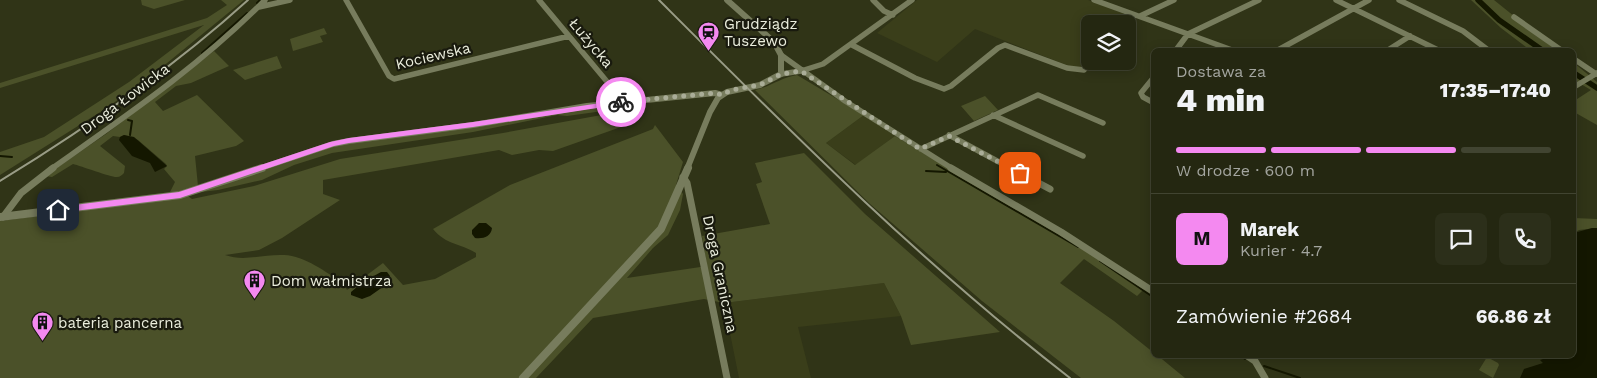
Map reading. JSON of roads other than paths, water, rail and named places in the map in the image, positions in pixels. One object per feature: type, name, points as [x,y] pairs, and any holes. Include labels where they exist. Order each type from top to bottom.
[{"type":"street","name":"Droga Łowicka","points":[[2,217],[8,208],[38,180],[164,88],[265,0]]},
{"type":"street","points":[[259,7],[290,0]]},
{"type":"street","name":"Kociewska","points":[[346,0],[388,76],[394,79],[569,36]]},
{"type":"street","name":"Łużycka","points":[[539,0],[624,102]]},
{"type":"street","points":[[727,0],[768,36],[781,55],[801,71],[920,149],[1050,225],[1151,290]]},
{"type":"street","points":[[873,0],[884,11],[893,15]]},
{"type":"street","points":[[523,378],[661,229],[710,112],[722,95],[731,90],[760,85],[781,74],[801,71],[823,64],[852,45],[912,0]]},
{"type":"street","points":[[1094,0],[1226,48]]},
{"type":"street","points":[[1137,15],[1174,0]]},
{"type":"street","points":[[1178,48],[1188,34],[1259,0]]},
{"type":"street","points":[[1336,0],[1434,48]]},
{"type":"street","points":[[1282,48],[1369,0]]},
{"type":"street","points":[[1399,0],[1457,28],[1485,48]]},
{"type":"street","points":[[1514,17],[1558,48]]},
{"type":"street","points":[[1391,48],[1410,36]]},
{"type":"street","points":[[852,45],[915,78],[944,89],[951,86],[998,48],[1005,45],[1067,68],[1081,70]]},
{"type":"street","points":[[781,55],[781,74]]},
{"type":"street","points":[[1576,59],[1596,74],[1576,86]]},
{"type":"street","points":[[1151,81],[1141,93],[1147,101],[1151,103]]},
{"type":"street","points":[[2,217],[180,195],[349,140],[473,125],[624,102],[715,93],[722,95]]},
{"type":"street","points":[[920,149],[1038,96],[1103,124]]},
{"type":"street","points":[[993,116],[1083,156]]},
{"type":"street","points":[[949,136],[1050,189]]},
{"type":"street","name":"Droga Graniczna","points":[[683,177],[687,183],[727,378]]},
{"type":"street","points":[[1257,358],[1265,378]]},
{"type":"waterway","points":[[257,3],[260,0]]},
{"type":"waterway","points":[[1478,0],[1499,20],[1539,48]]},
{"type":"waterway","points":[[202,53],[247,13]]},
{"type":"waterway","points":[[1576,74],[1597,88]]},
{"type":"waterway","points":[[128,120],[132,121],[130,135]]},
{"type":"waterway","points":[[0,156],[12,157]]},
{"type":"waterway","points":[[937,165],[1078,247]]},
{"type":"waterway","points":[[926,171],[946,172]]},
{"type":"waterway","points":[[1100,261],[1150,295]]},
{"type":"waterway","points":[[1264,366],[1300,378]]},
{"type":"railway","points":[[0,181],[65,140],[128,96],[190,50],[248,0]]},
{"type":"railway","points":[[659,0],[758,99],[909,242],[961,289],[1070,378]]},
{"type":"place","name":"Grudziądz Tuszewo","points":[[708,52]]},
{"type":"place","name":"Dom wałmistrza","points":[[255,300]]},
{"type":"place","name":"bateria pancerna","points":[[42,342]]}]
